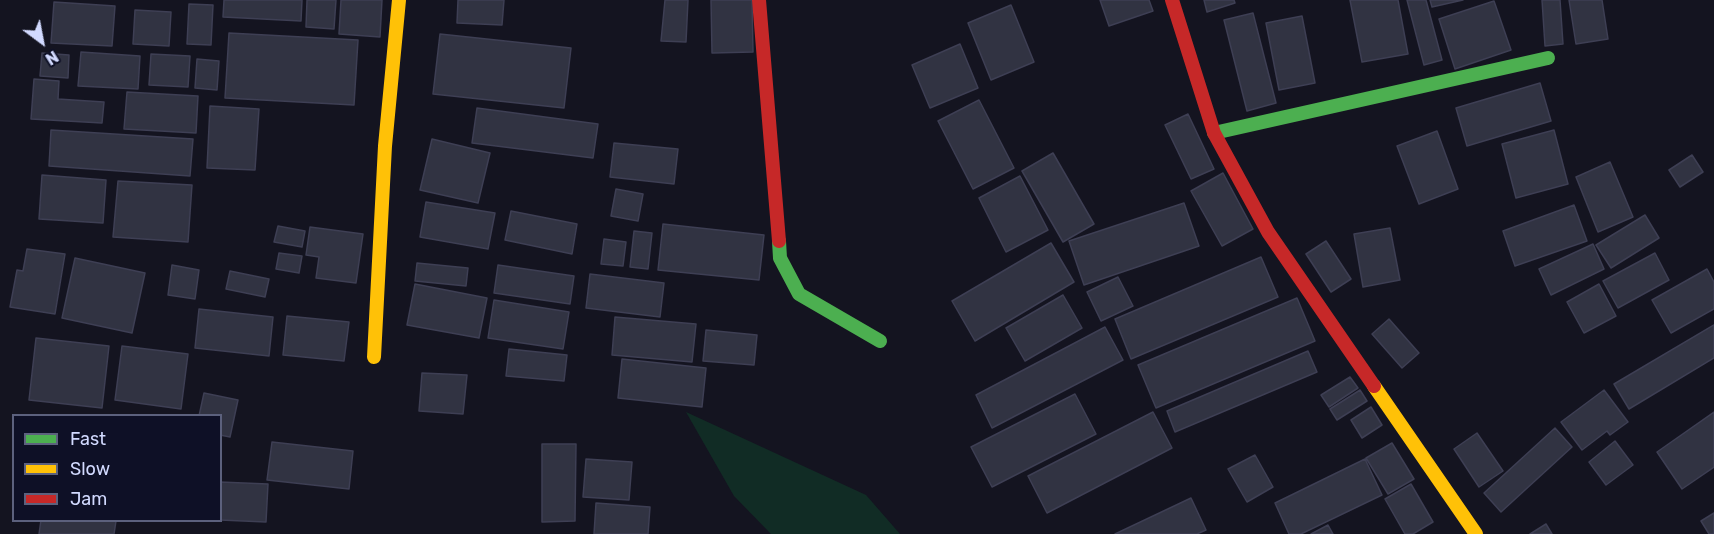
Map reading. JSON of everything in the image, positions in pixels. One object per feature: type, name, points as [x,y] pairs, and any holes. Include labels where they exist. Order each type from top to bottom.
[{"type":"street","points":[[374,357],[385,146],[399,0]]},
{"type":"street","points":[[759,0],[780,258],[799,294],[880,341]]},
{"type":"street","points":[[1172,0],[1214,133],[1268,232],[1476,534]]},
{"type":"street","points":[[1214,133],[1548,58]]},
{"type":"green space","points":[[686,412],[866,495],[900,534],[771,534],[734,496]]},
{"type":"building","points":[[224,0],[302,0],[301,21],[223,17]]},
{"type":"building","points":[[307,0],[336,0],[334,29],[306,27]]},
{"type":"building","points":[[341,0],[382,0],[380,37],[339,34]]},
{"type":"building","points":[[458,0],[504,0],[502,25],[457,23]]},
{"type":"building","points":[[665,0],[688,0],[686,42],[661,41]]},
{"type":"building","points":[[711,0],[752,0],[753,52],[712,53]]},
{"type":"building","points":[[1100,0],[1149,0],[1153,11],[1109,26]]},
{"type":"building","points":[[1204,0],[1234,0],[1235,3],[1207,12]]},
{"type":"building","points":[[1350,0],[1398,0],[1408,54],[1362,62]]},
{"type":"building","points":[[1407,0],[1426,0],[1442,60],[1424,65]]},
{"type":"building","points":[[1430,0],[1463,0],[1432,7]]},
{"type":"building","points":[[1542,0],[1560,0],[1563,44],[1545,46]]},
{"type":"building","points":[[1569,0],[1602,0],[1608,39],[1576,44]]},
{"type":"building","points":[[1494,1],[1511,50],[1455,69],[1439,19]]},
{"type":"building","points":[[54,2],[115,6],[112,46],[51,43]]},
{"type":"building","points":[[189,4],[213,5],[211,45],[187,44]]},
{"type":"building","points":[[1011,5],[1034,62],[991,80],[968,23]]},
{"type":"building","points":[[135,10],[171,12],[169,46],[133,44]]},
{"type":"building","points":[[1253,13],[1276,103],[1247,111],[1224,20]]},
{"type":"building","points":[[1302,16],[1315,83],[1279,90],[1266,23]]},
{"type":"building","points":[[229,33],[358,40],[354,105],[225,98]]},
{"type":"building","points":[[440,34],[571,48],[564,108],[433,94]]},
{"type":"building","points":[[960,44],[978,88],[930,108],[912,65]]},
{"type":"building","points":[[81,52],[140,56],[138,89],[78,86]]},
{"type":"building","points":[[42,53],[69,55],[68,78],[40,76]]},
{"type":"building","points":[[151,54],[190,56],[188,87],[149,85]]},
{"type":"building","points":[[197,59],[219,61],[217,90],[195,88]]},
{"type":"building","points":[[34,79],[59,81],[58,99],[104,102],[102,123],[31,119]]},
{"type":"building","points":[[1540,83],[1551,121],[1467,146],[1456,108]]},
{"type":"building","points":[[127,92],[198,96],[196,133],[124,129]]},
{"type":"building","points":[[979,100],[1014,168],[973,189],[938,121]]},
{"type":"building","points":[[210,106],[259,109],[255,170],[207,168]]},
{"type":"building","points":[[477,108],[598,124],[593,158],[472,143]]},
{"type":"building","points":[[1188,114],[1214,169],[1191,179],[1165,125]]},
{"type":"building","points":[[51,130],[193,139],[190,176],[49,166]]},
{"type":"building","points":[[1554,130],[1568,184],[1516,198],[1502,144]]},
{"type":"building","points":[[1437,131],[1458,189],[1419,204],[1397,146]]},
{"type":"building","points":[[432,139],[490,153],[478,203],[420,190]]},
{"type":"building","points":[[614,143],[678,149],[674,184],[610,177]]},
{"type":"building","points":[[1053,153],[1094,224],[1063,242],[1022,171]]},
{"type":"building","points":[[1692,155],[1703,172],[1680,187],[1669,170]]},
{"type":"building","points":[[1610,162],[1633,217],[1598,232],[1576,177]]},
{"type":"building","points":[[1223,173],[1253,229],[1222,246],[1191,191]]},
{"type":"building","points":[[42,175],[106,180],[103,223],[39,219]]},
{"type":"building","points":[[1020,176],[1048,230],[1006,252],[979,198]]},
{"type":"building","points":[[118,181],[192,185],[188,242],[113,237]]},
{"type":"building","points":[[616,189],[643,194],[638,221],[611,216]]},
{"type":"building","points":[[426,202],[495,213],[488,249],[420,237]]},
{"type":"building","points":[[1184,203],[1199,246],[1084,285],[1069,241]]},
{"type":"building","points":[[1574,205],[1587,241],[1515,266],[1503,231]]},
{"type":"building","points":[[511,211],[577,224],[572,254],[505,240]]},
{"type":"building","points":[[1645,215],[1659,238],[1611,268],[1596,245]]},
{"type":"building","points":[[663,224],[764,235],[759,280],[658,270]]},
{"type":"building","points":[[278,226],[305,231],[302,247],[274,242]]},
{"type":"building","points":[[310,227],[363,234],[356,283],[316,278],[319,257],[306,255]]},
{"type":"building","points":[[1390,228],[1400,280],[1363,287],[1354,234]]},
{"type":"building","points":[[634,231],[652,233],[648,269],[630,267]]},
{"type":"building","points":[[604,239],[626,242],[623,266],[601,264]]},
{"type":"building","points":[[1326,241],[1351,279],[1331,292],[1306,254]]},
{"type":"building","points":[[1051,243],[1074,282],[975,341],[952,301]]},
{"type":"building","points":[[1593,244],[1604,269],[1551,295],[1539,269]]},
{"type":"building","points":[[27,249],[65,254],[55,314],[10,307],[17,270],[23,271]]},
{"type":"building","points":[[279,253],[302,256],[299,273],[276,269]]},
{"type":"building","points":[[1655,253],[1669,280],[1618,308],[1603,281]]},
{"type":"building","points":[[1261,257],[1278,297],[1131,359],[1115,319]]},
{"type":"building","points":[[75,258],[145,273],[132,333],[62,318]]},
{"type":"building","points":[[417,263],[468,268],[466,286],[415,281]]},
{"type":"building","points":[[172,265],[199,270],[195,299],[168,295]]},
{"type":"building","points":[[498,265],[574,276],[570,304],[494,293]]},
{"type":"building","points":[[1707,269],[1714,282],[1714,309],[1671,333],[1652,300]]},
{"type":"building","points":[[230,271],[269,279],[265,297],[226,289]]},
{"type":"building","points":[[590,274],[664,283],[660,317],[586,308]]},
{"type":"building","points":[[1118,277],[1133,306],[1101,321],[1087,292]]},
{"type":"building","points":[[415,284],[487,298],[479,338],[407,325]]},
{"type":"building","points":[[1599,284],[1616,316],[1584,333],[1567,302]]},
{"type":"building","points":[[1063,295],[1082,328],[1025,361],[1006,328]]},
{"type":"building","points":[[1297,298],[1315,341],[1156,408],[1138,365]]},
{"type":"building","points":[[494,300],[569,312],[563,349],[488,338]]},
{"type":"building","points":[[199,309],[273,317],[269,356],[195,348]]},
{"type":"building","points":[[287,316],[349,322],[344,361],[283,355]]},
{"type":"building","points":[[615,317],[696,324],[692,362],[612,355]]},
{"type":"building","points":[[1389,319],[1419,353],[1402,368],[1372,334]]},
{"type":"building","points":[[1714,325],[1714,358],[1629,409],[1614,384]]},
{"type":"building","points":[[1105,327],[1123,360],[992,428],[976,395]]},
{"type":"building","points":[[706,330],[757,335],[754,365],[703,361]]},
{"type":"building","points":[[36,338],[109,346],[102,408],[29,400]]},
{"type":"building","points":[[122,346],[188,354],[181,409],[115,400]]},
{"type":"building","points":[[509,349],[567,355],[564,381],[506,376]]},
{"type":"building","points":[[1308,351],[1317,372],[1175,432],[1167,411]]},
{"type":"building","points":[[622,359],[706,368],[702,407],[618,398]]},
{"type":"building","points":[[422,373],[467,375],[463,414],[419,411]]},
{"type":"building","points":[[1350,377],[1358,388],[1329,407],[1321,395]]},
{"type":"building","points":[[1360,390],[1367,401],[1337,420],[1330,409]]},
{"type":"building","points":[[1604,390],[1628,422],[1610,435],[1607,431],[1582,450],[1561,422]]},
{"type":"building","points":[[204,393],[238,400],[230,437],[222,435],[222,414],[199,414]]},
{"type":"building","points":[[1075,394],[1096,434],[992,487],[971,447]]},
{"type":"building","points":[[1371,407],[1382,425],[1362,438],[1351,420]]},
{"type":"building","points":[[1153,412],[1172,448],[1047,513],[1028,476]]},
{"type":"building","points":[[1714,412],[1714,467],[1682,489],[1657,452]]},
{"type":"building","points":[[1555,428],[1572,447],[1501,512],[1484,493]]},
{"type":"building","points":[[1477,433],[1503,471],[1479,487],[1454,449]]},
{"type":"building","points":[[1615,441],[1633,465],[1606,485],[1589,462]]},
{"type":"building","points":[[272,442],[353,451],[349,489],[267,480]]},
{"type":"building","points":[[1392,443],[1414,479],[1388,494],[1366,458]]},
{"type":"building","points":[[542,444],[576,444],[575,521],[542,522]]},
{"type":"building","points":[[1255,455],[1273,487],[1247,502],[1228,469]]},
{"type":"building","points":[[586,459],[632,462],[629,500],[583,497]]},
{"type":"building","points":[[1365,459],[1382,495],[1301,534],[1289,534],[1275,503]]},
{"type":"building","points":[[222,482],[268,484],[266,522],[222,520]]},
{"type":"building","points":[[1411,484],[1433,522],[1413,534],[1405,534],[1385,499]]},
{"type":"building","points":[[1191,498],[1206,530],[1197,534],[1115,534]]},
{"type":"building","points":[[596,503],[650,507],[648,534],[594,534]]},
{"type":"building","points":[[1714,513],[1714,534],[1709,534],[1701,521]]},
{"type":"building","points":[[41,522],[116,522],[114,534],[39,534]]},
{"type":"building","points":[[1546,524],[1552,534],[1530,534]]},
{"type":"building","points":[[1328,525],[1333,534],[1311,534]]},
{"type":"traffic: fast","points":[[1214,133],[1548,58]]},
{"type":"traffic: fast","points":[[779,241],[780,258],[799,294],[880,341]]},
{"type":"traffic: slow","points":[[374,357],[385,146],[399,0]]},
{"type":"traffic: slow","points":[[1374,386],[1476,534]]},
{"type":"traffic: jam","points":[[759,0],[779,241]]},
{"type":"traffic: jam","points":[[1172,0],[1214,133],[1268,232],[1374,386]]}]
